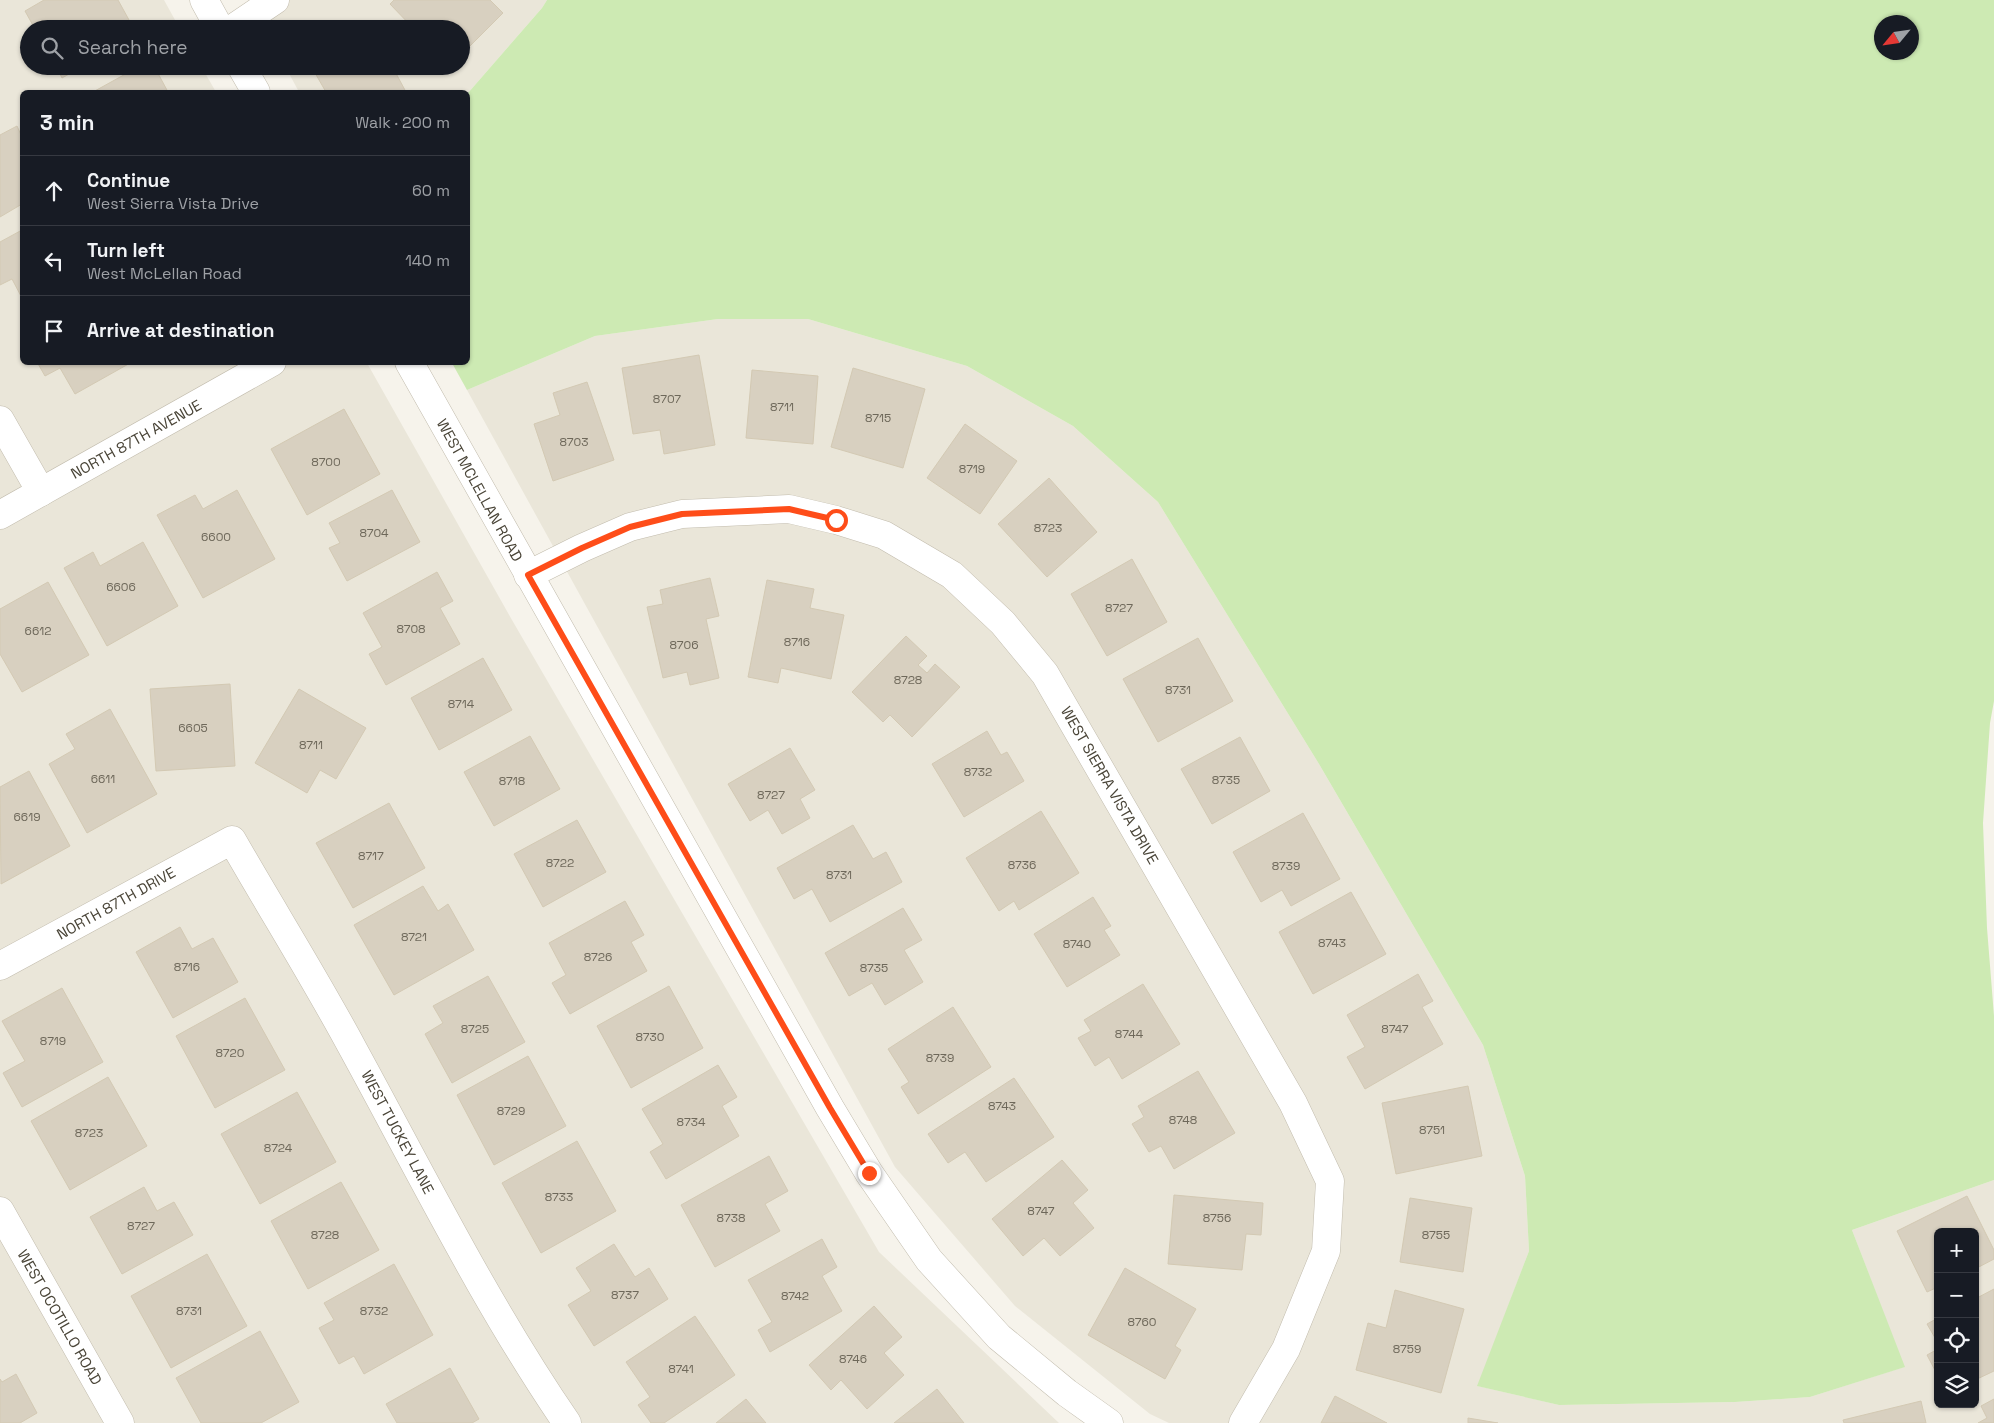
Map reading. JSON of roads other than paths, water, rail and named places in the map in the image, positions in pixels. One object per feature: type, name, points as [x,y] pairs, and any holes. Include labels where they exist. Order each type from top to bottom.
[{"type":"street","points":[[204,0],[215,20]]},
{"type":"street","points":[[245,20],[275,0]]},
{"type":"street","points":[[246,75],[255,90]]},
{"type":"street","name":"NORTH 87TH AVENUE","points":[[0,515],[267,365]]},
{"type":"street","name":"WEST MCLELLAN ROAD","points":[[411,365],[830,1108],[869,1173],[929,1260],[998,1337],[1067,1393],[1109,1423]]},
{"type":"street","points":[[0,420],[41,492]]},
{"type":"street","name":"WEST SIERRA VISTA DRIVE","points":[[528,575],[630,527],[673,516],[734,510],[789,509],[836,520],[884,535],[952,575],[1003,623],[1045,674],[1293,1103],[1330,1181],[1326,1251],[1286,1349],[1243,1423]]},
{"type":"street","name":"NORTH 87TH DRIVE","points":[[0,966],[232,840]]},
{"type":"street","name":"WEST TUCKEY LANE","points":[[232,840],[352,1047],[454,1237],[532,1372],[567,1423]]},
{"type":"street","name":"WEST OCOTILLO ROAD","points":[[0,1211],[120,1423]]}]
